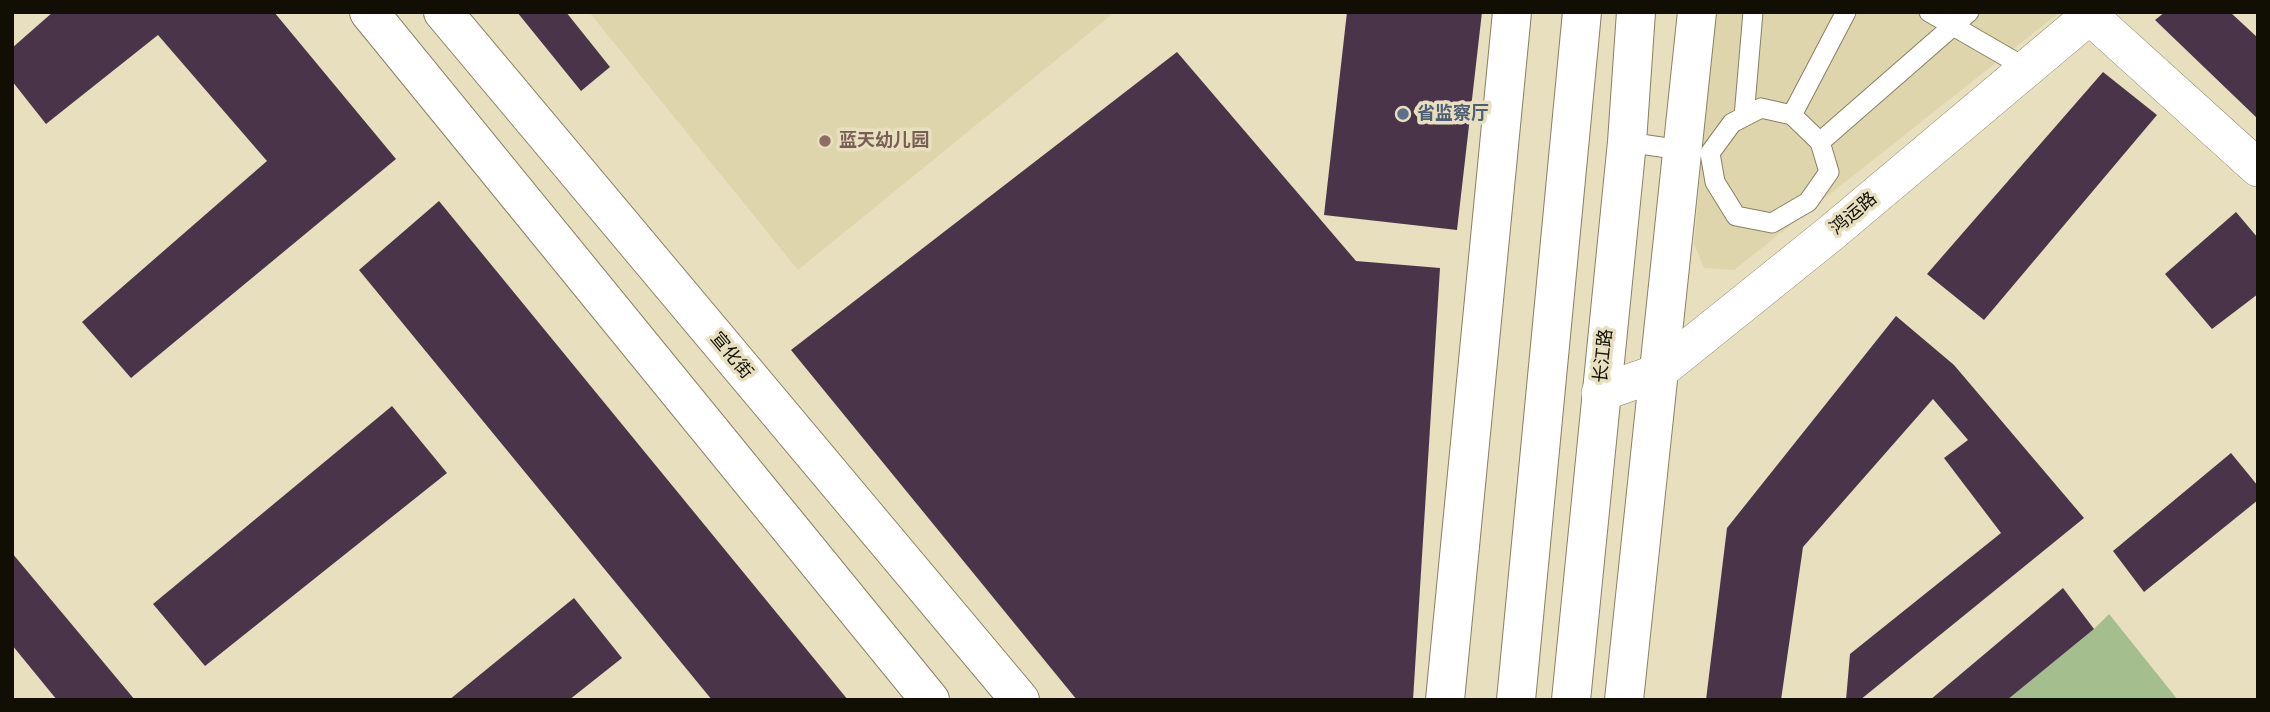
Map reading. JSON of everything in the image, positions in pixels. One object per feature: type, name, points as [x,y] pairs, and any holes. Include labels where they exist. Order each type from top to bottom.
[{"type":"main road","points":[[369,12],[930,700]]},
{"type":"main road","name":"宣化街","points":[[443,12],[1020,700]]},
{"type":"main road","points":[[1445,700],[1512,12]]},
{"type":"main road","points":[[1516,700],[1582,12]]},
{"type":"main road","name":"长江路","points":[[1571,700],[1627,142],[1636,12]]},
{"type":"main road","points":[[1624,700],[1657,373],[1696,152],[1697,12]]},
{"type":"street","name":"鸿运路","points":[[1600,393],[1657,373],[1831,233],[2092,14]]},
{"type":"street","points":[[2092,14],[2258,168]]},
{"type":"lane","points":[[1744,117],[1753,12]]},
{"type":"lane","points":[[1793,115],[1846,12]]},
{"type":"lane","points":[[1929,12],[1961,18],[2026,68]]},
{"type":"lane","points":[[1820,142],[1961,18]]},
{"type":"lane","points":[[1627,142],[1696,152],[1732,123],[1761,108],[1793,115],[1820,142],[1829,172],[1808,202],[1772,223],[1736,216],[1696,152]]},
{"type":"lane","points":[[1808,202],[1831,233]]},
{"type":"shaded area","name":"蓝天幼儿园","points":[[589,12],[1115,12],[798,270]]},
{"type":"shaded area","points":[[1715,12],[2060,12],[1734,270],[1704,268],[1694,244]]},
{"type":"green space","points":[[2109,614],[2178,700],[2007,700],[2094,629]]},
{"type":"building","points":[[53,12],[274,12],[396,159],[131,378],[82,322],[267,161],[158,35],[46,124],[12,81],[12,48]]},
{"type":"building","points":[[517,12],[566,12],[610,67],[581,91]]},
{"type":"building","name":"省监察厅","points":[[1347,12],[1482,12],[1457,230],[1324,215]]},
{"type":"building","points":[[2165,12],[2230,12],[2258,38],[2258,119],[2155,20]]},
{"type":"building","points":[[1177,52],[1356,261],[1440,268],[1413,700],[1077,700],[791,350]]},
{"type":"building","points":[[2103,72],[2157,115],[1984,320],[1927,274]]},
{"type":"building","points":[[439,201],[848,700],[712,700],[359,270]]},
{"type":"building","points":[[2236,212],[2258,238],[2258,294],[2212,329],[2165,274]]},
{"type":"building","points":[[1896,316],[1954,365],[2084,518],[1860,700],[1846,700],[1850,654],[2001,533],[1944,458],[1968,440],[1933,399],[1803,547],[1781,700],[1706,700],[1727,528]]},
{"type":"building","points":[[392,406],[447,473],[205,666],[153,604]]},
{"type":"building","points":[[2231,453],[2258,486],[2258,500],[2144,592],[2113,551]]},
{"type":"building","points":[[12,553],[135,700],[57,700],[12,645]]},
{"type":"building","points":[[2063,588],[2094,629],[2007,700],[1930,700]]},
{"type":"building","points":[[574,598],[622,658],[569,700],[449,700]]},
{"type":"place","name":"省监察厅","points":[[1403,114]]},
{"type":"place","name":"蓝天幼儿园","points":[[825,141]]}]
